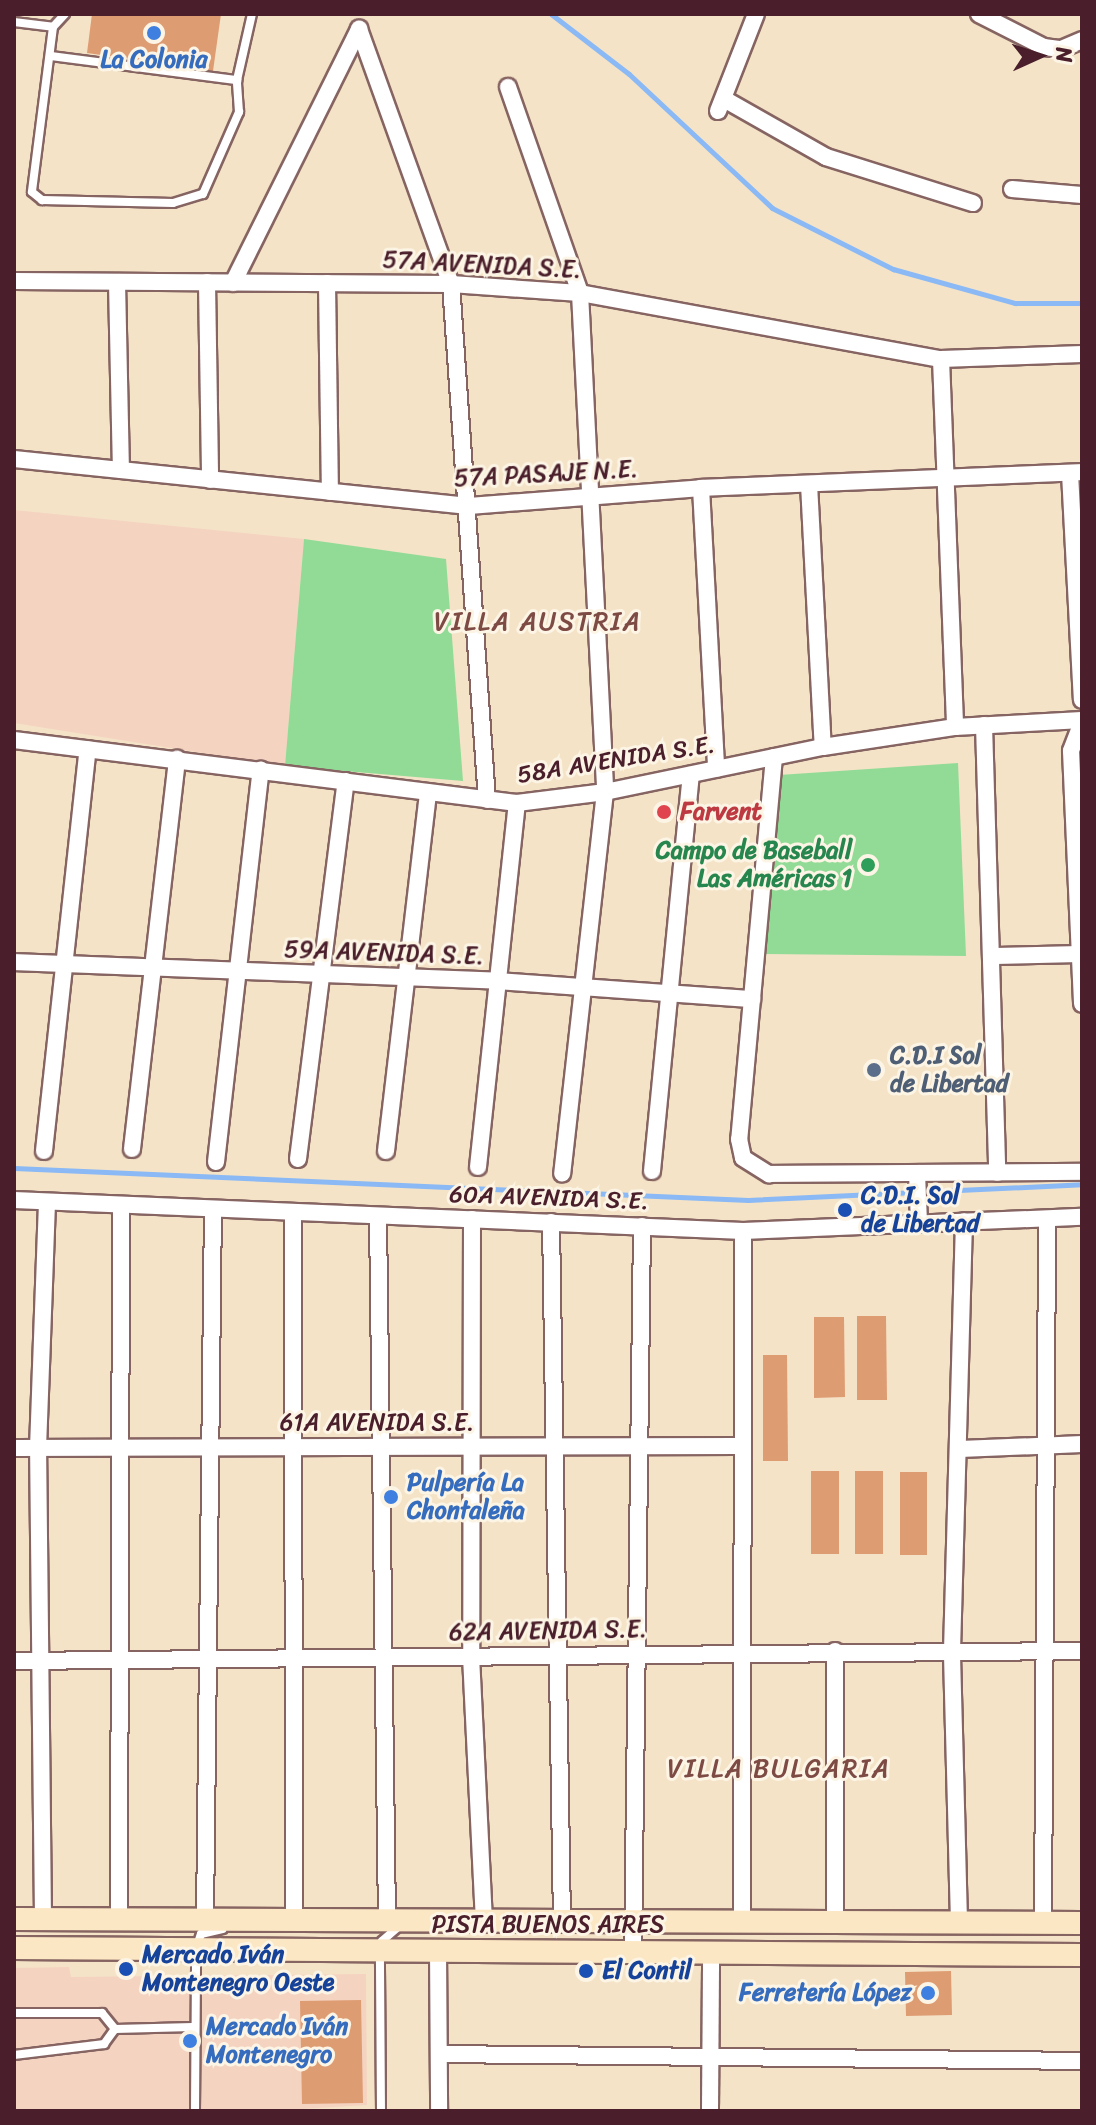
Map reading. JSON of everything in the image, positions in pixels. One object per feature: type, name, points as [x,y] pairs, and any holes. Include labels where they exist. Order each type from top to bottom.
[{"type":"main road","name":"PISTA BUENOS AIRES","points":[[14,1919],[1082,1923]]},
{"type":"main road","name":"PISTA BUENOS AIRES","points":[[14,1948],[1082,1955]]},
{"type":"street","points":[[756,14],[721,105],[826,157],[973,203]]},
{"type":"street","points":[[979,14],[1044,47],[1061,49],[1082,40]]},
{"type":"street","points":[[233,283],[359,29],[451,284],[469,506],[487,800]]},
{"type":"street","points":[[508,87],[580,293],[587,497],[605,792],[562,1174]]},
{"type":"street","points":[[1012,189],[1082,195]]},
{"type":"street","name":"57A AVENIDA S.E.","points":[[14,281],[451,284],[580,293],[941,359],[1082,354]]},
{"type":"street","points":[[117,282],[121,470]]},
{"type":"street","points":[[207,282],[210,480]]},
{"type":"street","points":[[327,283],[330,492]]},
{"type":"street","points":[[941,359],[955,727]]},
{"type":"street","name":"57A PASAJE N.E.","points":[[14,459],[469,506],[701,488],[1076,473]]},
{"type":"street","points":[[1076,473],[1082,700]]},
{"type":"street","points":[[809,484],[823,747]]},
{"type":"street","points":[[701,488],[716,769]]},
{"type":"street","points":[[1082,721],[1071,751],[1082,1004]]},
{"type":"street","name":"58A AVENIDA S.E.","points":[[14,740],[517,803],[605,792],[823,747],[955,727],[1082,721]]},
{"type":"street","points":[[984,725],[997,1173]]},
{"type":"street","points":[[44,1151],[88,749]]},
{"type":"street","points":[[774,757],[739,1139],[743,1158],[752,1168],[769,1174],[917,1180],[997,1173],[1082,1172]]},
{"type":"street","points":[[132,1149],[177,759]]},
{"type":"street","points":[[216,1162],[261,770]]},
{"type":"street","points":[[652,1171],[691,775]]},
{"type":"street","points":[[298,1159],[346,781]]},
{"type":"street","points":[[386,1151],[428,792]]},
{"type":"street","points":[[478,1167],[517,803]]},
{"type":"street","points":[[993,956],[1081,954]]},
{"type":"street","name":"59A AVENIDA S.E.","points":[[14,962],[498,981],[752,999]]},
{"type":"street","points":[[917,1180],[919,1223]]},
{"type":"street","name":"60A AVENIDA S.E.","points":[[14,1200],[743,1231],[1082,1217]]},
{"type":"street","points":[[43,1919],[37,1661],[38,1448],[47,1202]]},
{"type":"street","points":[[119,1919],[121,1205]]},
{"type":"street","points":[[205,1920],[213,1209]]},
{"type":"street","points":[[293,1212],[294,1920]]},
{"type":"street","points":[[378,1216],[387,1920]]},
{"type":"street","points":[[472,1219],[471,1656],[484,1921]]},
{"type":"street","points":[[1043,1923],[1043,1651],[1049,1443],[1047,1220]]},
{"type":"street","points":[[959,1922],[952,1651],[964,1221]]},
{"type":"street","points":[[551,1222],[562,1921]]},
{"type":"street","points":[[633,1952],[642,1226]]},
{"type":"street","points":[[742,1922],[740,1446],[743,1231]]},
{"type":"street","points":[[960,1449],[1082,1444]]},
{"type":"street","name":"61A AVENIDA S.E.","points":[[14,1448],[740,1446]]},
{"type":"street","name":"62A AVENIDA S.E.","points":[[14,1661],[208,1661],[740,1651],[1082,1651]]},
{"type":"street","points":[[835,1651],[835,1922]]},
{"type":"street","points":[[438,1950],[439,2111]]},
{"type":"street","points":[[710,2111],[711,1952]]},
{"type":"street","points":[[439,2054],[1082,2061]]},
{"type":"lane","points":[[65,14],[53,27],[32,192],[42,200],[173,203],[203,194],[239,112],[237,80],[252,14]]},
{"type":"lane","points":[[14,22],[53,27]]},
{"type":"lane","points":[[51,56],[237,80]]},
{"type":"lane","points":[[195,2111],[193,2027],[196,1949],[201,1934],[228,1928],[234,1920]]},
{"type":"lane","points":[[381,2111],[380,1950],[388,1933],[413,1920]]},
{"type":"lane","points":[[14,2013],[102,2013],[115,2029]]},
{"type":"lane","points":[[115,2029],[193,2027]]},
{"type":"lane","points":[[14,2055],[104,2044],[115,2029]]},
{"type":"shaded area","points":[[14,510],[304,539],[285,766],[14,723]]},
{"type":"shaded area","name":"Mercado Iván Montenegro","points":[[69,1967],[71,1977],[366,1974],[367,2105],[270,2111],[14,2111],[14,1968]]},
{"type":"green space","points":[[304,539],[446,559],[463,781],[285,766]]},
{"type":"green space","name":"Campo de Baseball Las Américas 1","points":[[958,763],[966,956],[766,954],[779,775]]},
{"type":"building","name":"La Colonia","points":[[92,14],[221,14],[213,71],[87,53]]},
{"type":"building","points":[[857,1316],[886,1316],[887,1400],[857,1400]]},
{"type":"building","points":[[814,1317],[844,1317],[845,1397],[814,1398]]},
{"type":"building","points":[[763,1355],[787,1355],[788,1461],[763,1461]]},
{"type":"building","points":[[811,1471],[839,1471],[839,1554],[811,1554]]},
{"type":"building","points":[[855,1471],[883,1471],[883,1554],[855,1554]]},
{"type":"building","points":[[900,1472],[927,1472],[927,1555],[900,1555]]},
{"type":"building","name":"Ferretería López","points":[[951,1971],[952,2015],[906,2016],[905,1972]]},
{"type":"building","points":[[361,2000],[363,2103],[302,2104],[300,2001]]},
{"type":"waterway","points":[[551,14],[629,74],[772,208],[893,269],[1015,303],[1082,303]]},
{"type":"waterway","points":[[14,1168],[748,1200],[1082,1184]]},
{"type":"place","name":"La Colonia","points":[[154,33]]},
{"type":"place","name":"Farvent","points":[[664,812]]},
{"type":"place","name":"Campo de Baseball Las Américas 1","points":[[868,865]]},
{"type":"place","name":"C.D.I Sol de Libertad","points":[[874,1070]]},
{"type":"place","name":"C.D.I. Sol de Libertad","points":[[845,1210]]},
{"type":"place","name":"Pulpería La Chontaleña","points":[[391,1497]]},
{"type":"place","name":"Mercado Iván Montenegro Oeste","points":[[126,1969]]},
{"type":"place","name":"El Contil","points":[[586,1971]]},
{"type":"place","name":"Ferretería López","points":[[928,1993]]},
{"type":"place","name":"Mercado Iván Montenegro","points":[[190,2041]]},
{"type":"district","name":"VILLA AUSTRIA","points":[[538,622]]},
{"type":"district","name":"VILLA BULGARIA","points":[[779,1769]]}]
